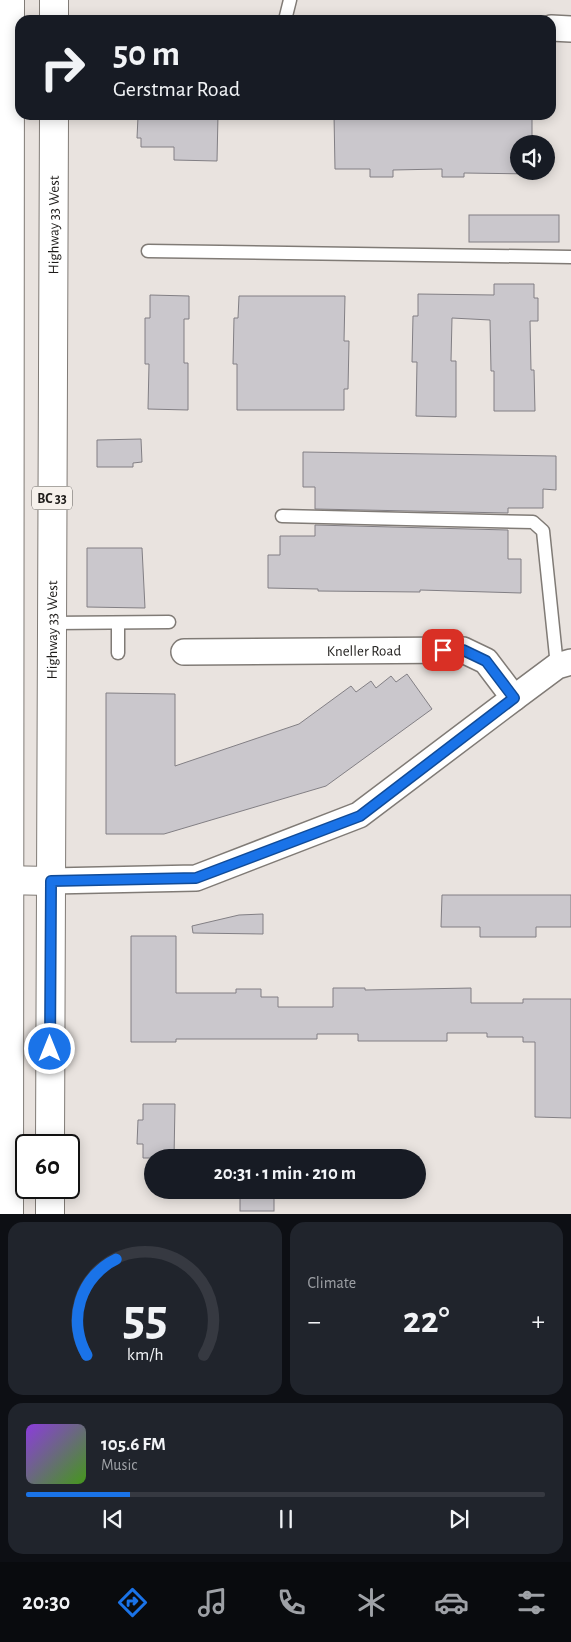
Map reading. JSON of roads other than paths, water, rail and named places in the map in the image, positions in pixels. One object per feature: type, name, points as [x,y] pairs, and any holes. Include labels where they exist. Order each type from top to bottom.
[{"type":"main road","points":[[9,1214],[5,880],[10,0]]},
{"type":"main road","points":[[54,0],[54,15]]},
{"type":"main road","name":"Highway 33 West","points":[[50,1134],[54,120]]},
{"type":"main road","points":[[5,880],[51,881]]},
{"type":"main road","points":[[50,1199],[50,1214]]},
{"type":"street","points":[[556,28],[571,28]]},
{"type":"street","name":"Kneller Road","points":[[184,652],[463,650],[486,661],[514,698]]},
{"type":"street","points":[[51,881],[196,878],[360,816],[514,698],[564,664]]},
{"type":"lane","points":[[286,15],[290,0]]},
{"type":"lane","points":[[148,251],[571,256]]},
{"type":"lane","points":[[282,516],[533,522],[539,525],[543,531],[564,664]]},
{"type":"lane","points":[[52,623],[169,622]]},
{"type":"lane","points":[[118,623],[118,653]]}]
